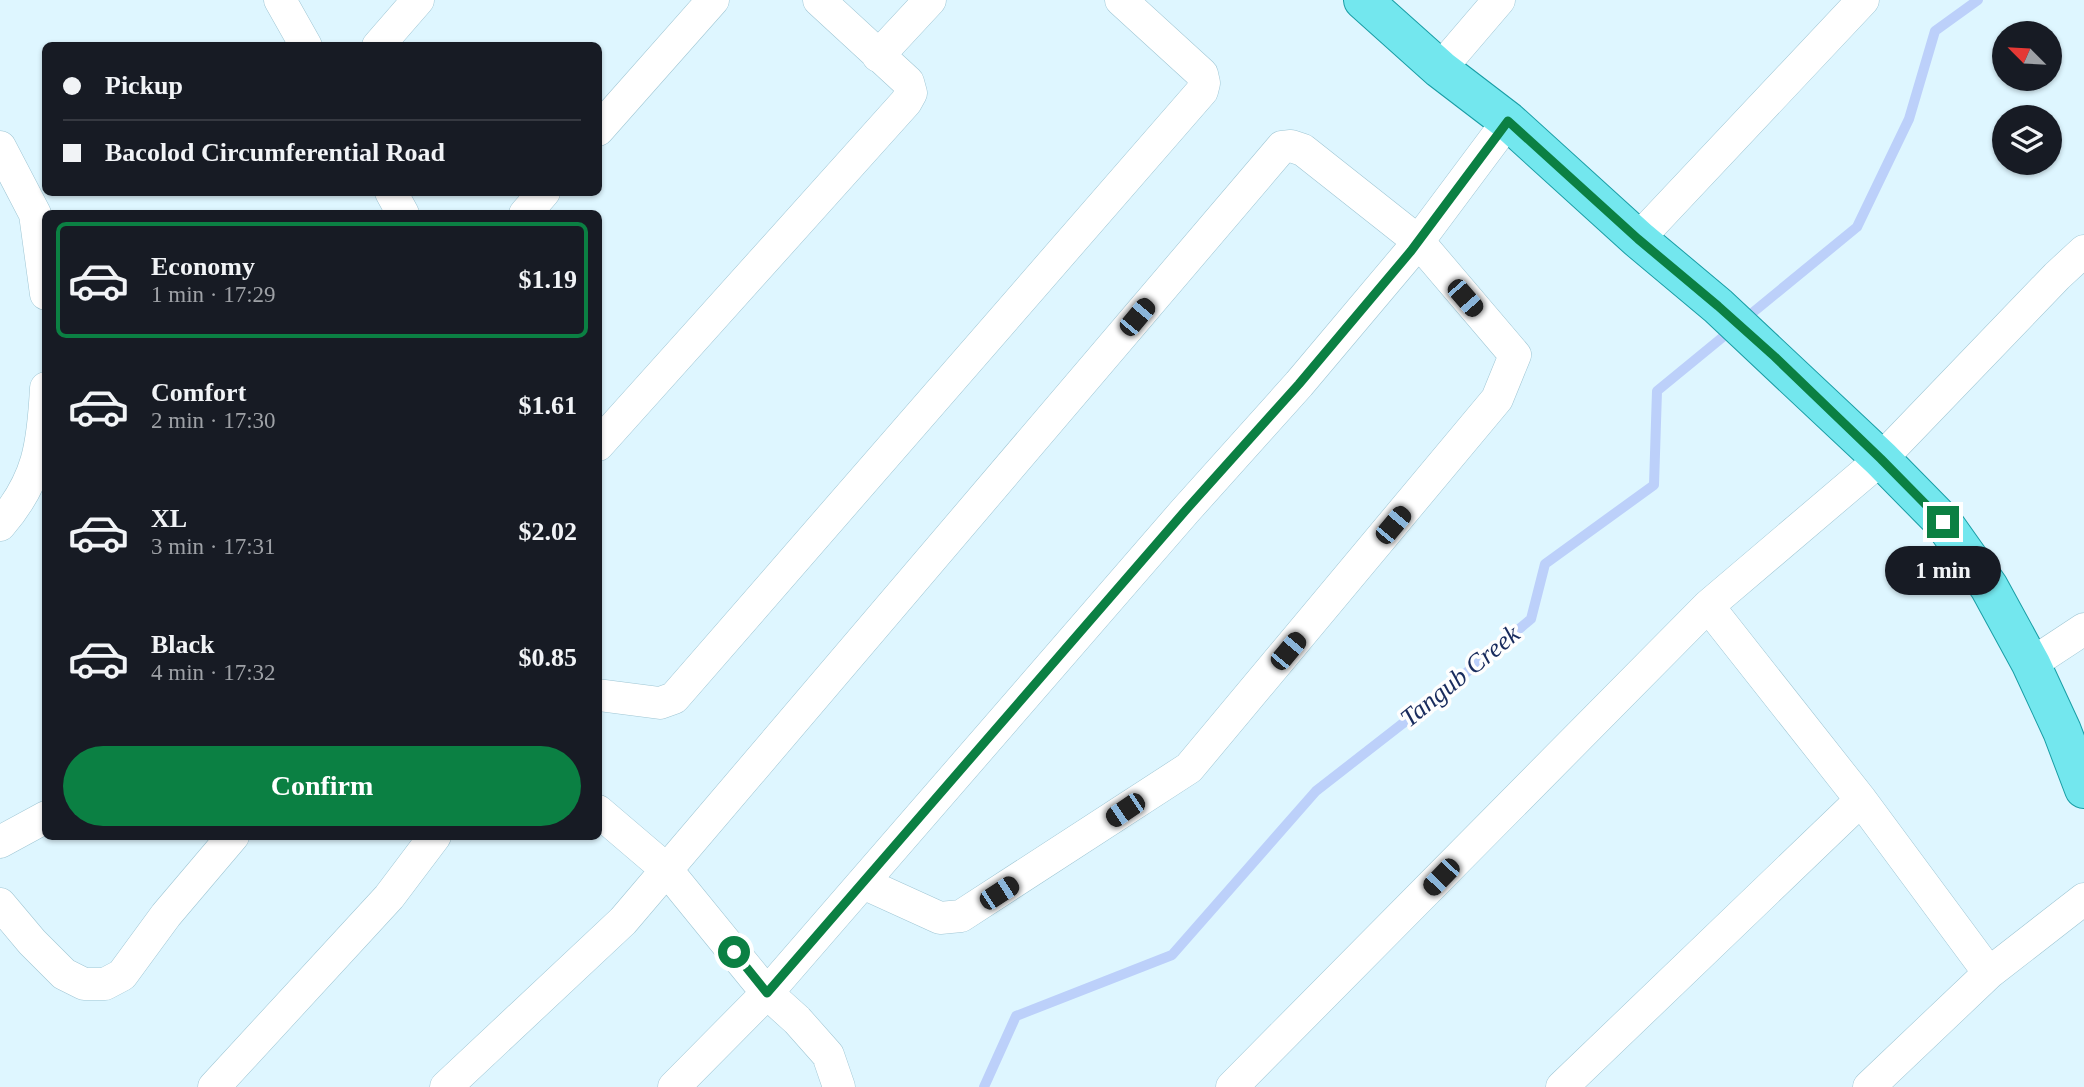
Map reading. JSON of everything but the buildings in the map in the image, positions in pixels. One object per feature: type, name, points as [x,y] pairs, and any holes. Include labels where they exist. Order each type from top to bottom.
[{"type":"main road","points":[[1363,0],[1440,69],[1508,121],[1638,239],[1775,357],[1943,522],[1989,587],[2031,664],[2063,731],[2084,789]]},
{"type":"street","points":[[280,0],[304,42]]},
{"type":"street","points":[[381,42],[418,0]]},
{"type":"street","points":[[602,125],[713,0]]},
{"type":"street","points":[[602,441],[906,102],[911,93],[908,82],[820,0]]},
{"type":"street","points":[[878,56],[930,0]]},
{"type":"street","points":[[602,696],[660,703],[674,698],[1202,91],[1202,74],[1121,0]]},
{"type":"street","points":[[1440,69],[1499,0]]},
{"type":"street","points":[[1638,239],[1863,0]]},
{"type":"street","points":[[674,1087],[767,993],[1185,511],[1299,384],[1418,242],[1508,121]]},
{"type":"street","points":[[446,1087],[623,921],[1282,147],[1291,146],[1303,150],[1418,242],[1516,355],[1497,399],[1188,768],[961,916],[940,918],[863,883]]},
{"type":"street","points":[[0,147],[35,214],[42,265]]},
{"type":"street","points":[[528,210],[541,196]]},
{"type":"street","points":[[1232,1087],[1708,606],[1881,459],[2084,251]]},
{"type":"street","points":[[0,525],[33,475],[42,443]]},
{"type":"street","points":[[1708,606],[1861,800],[1989,973]]},
{"type":"street","points":[[2031,664],[2084,629]]},
{"type":"street","points":[[1562,1087],[1861,800]]},
{"type":"street","points":[[602,814],[666,869],[767,993],[797,1020],[828,1055],[839,1087]]},
{"type":"street","points":[[0,842],[42,819]]},
{"type":"street","points":[[0,904],[64,974],[84,984],[105,984],[122,975],[166,915],[230,840]]},
{"type":"street","points":[[214,1087],[388,897],[432,840]]},
{"type":"street","points":[[1869,1087],[1989,973],[2084,899]]},
{"type":"waterway","name":"Tangub Creek","points":[[984,1087],[1016,1016],[1172,955],[1316,791],[1531,619],[1545,564],[1654,485],[1657,391],[1857,227],[1909,119],[1935,31],[1978,0]]},
{"type":"route","points":[[734,952],[767,993],[1185,511],[1299,384],[1411,251],[1508,121],[1638,239],[1775,357],[1943,522]]}]
